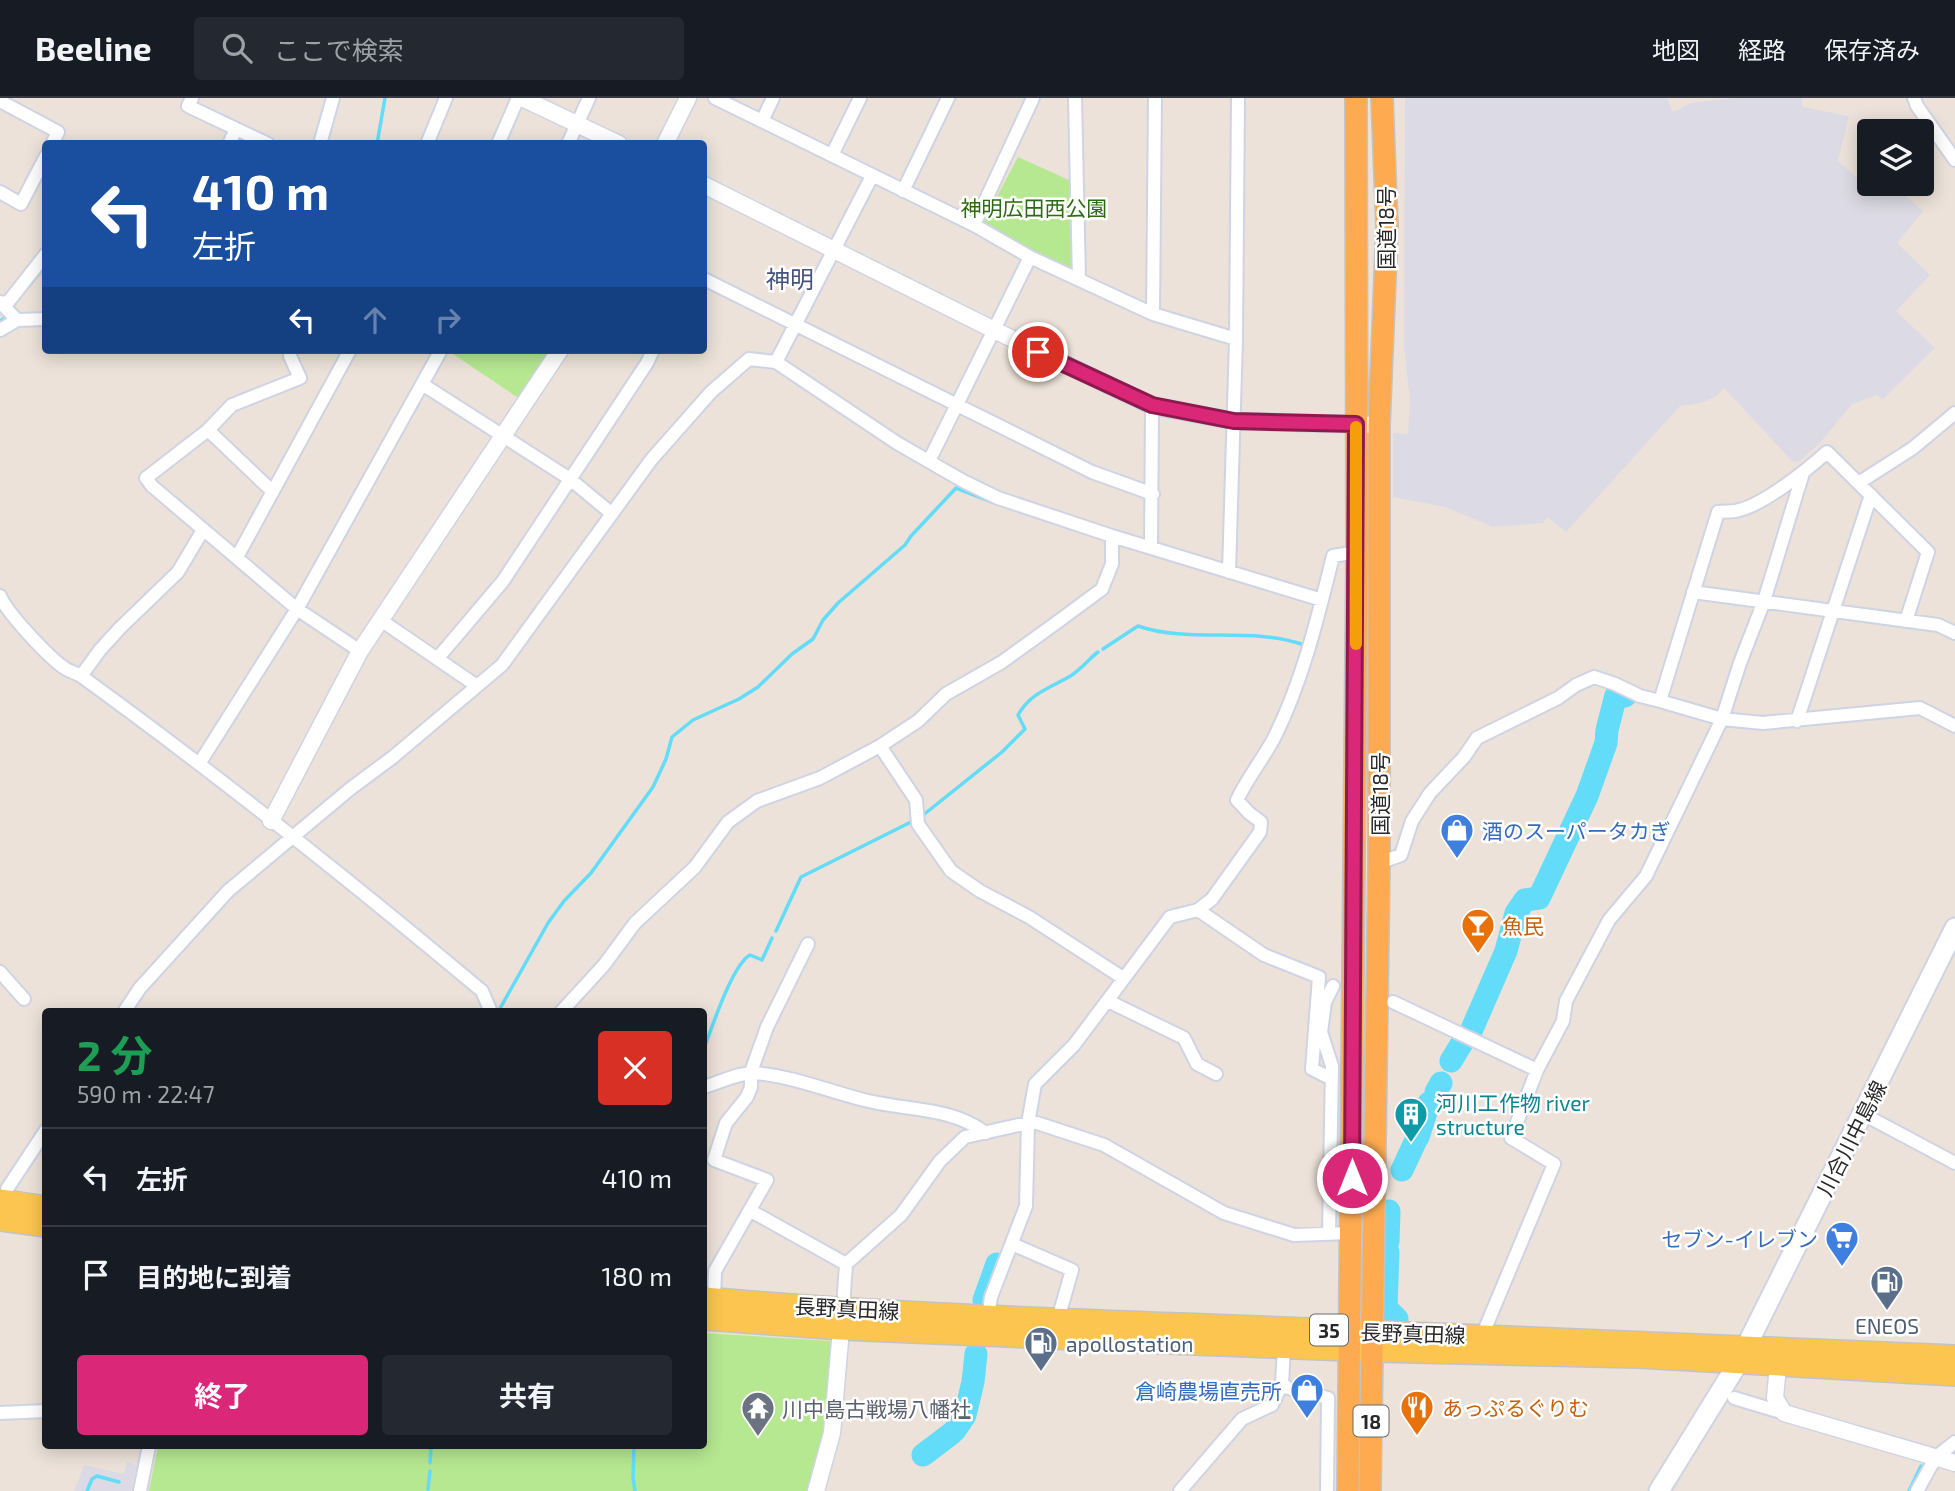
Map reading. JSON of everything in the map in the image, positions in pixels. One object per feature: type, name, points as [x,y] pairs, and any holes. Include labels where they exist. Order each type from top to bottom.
[{"type":"highway","name":"国道18号","points":[[1348,1491],[1356,552],[1356,98]]},
{"type":"highway","name":"国道18号","points":[[1370,1491],[1379,863],[1379,425],[1387,228],[1382,98]]},
{"type":"main road","name":"川合川中島線","points":[[1659,1491],[1742,1354],[1955,928]]},
{"type":"main road","points":[[2,1210],[42,1207]]},
{"type":"main road","points":[[2,1210],[42,1225]]},
{"type":"main road","name":"長野真田線","points":[[709,1299],[842,1318],[1284,1347],[1349,1341]]},
{"type":"main road","name":"長野真田線","points":[[707,1319],[988,1316],[1349,1341],[1638,1357],[1742,1354],[1955,1356]]},
{"type":"main road","name":"長野真田線","points":[[1372,1342],[1482,1336],[1742,1354],[1778,1365],[1955,1375]]},
{"type":"street","points":[[192,98],[188,106],[259,140]]},
{"type":"street","points":[[321,140],[333,98]]},
{"type":"street","points":[[429,140],[446,98]]},
{"type":"street","points":[[500,140],[520,98],[611,140]]},
{"type":"street","points":[[570,140],[589,98]]},
{"type":"street","points":[[667,140],[688,98]]},
{"type":"street","points":[[715,98],[974,225],[1030,257],[1153,314],[1236,339]]},
{"type":"street","points":[[762,121],[773,98]]},
{"type":"street","points":[[832,155],[860,98]]},
{"type":"street","points":[[903,191],[948,98]]},
{"type":"street","points":[[974,225],[1033,98]]},
{"type":"street","points":[[1075,98],[1079,279]]},
{"type":"street","points":[[1153,314],[1155,98]]},
{"type":"street","points":[[1229,572],[1236,339],[1238,98]]},
{"type":"street","points":[[1914,98],[1955,160]]},
{"type":"street","points":[[0,101],[58,132],[54,140]]},
{"type":"street","points":[[231,140],[236,129]]},
{"type":"street","points":[[0,192],[21,204],[42,164]]},
{"type":"street","points":[[776,362],[872,176]]},
{"type":"street","points":[[707,186],[994,330],[1152,405],[1234,421],[1379,425]]},
{"type":"street","points":[[929,461],[1030,257]]},
{"type":"street","points":[[17,320],[0,303],[9,300],[42,259]]},
{"type":"street","points":[[707,280],[1092,472],[1153,494]]},
{"type":"street","points":[[0,330],[17,320],[42,320]]},
{"type":"street","points":[[290,354],[300,378],[232,405],[208,430],[146,478],[152,486],[298,610],[360,651]]},
{"type":"street","points":[[237,557],[348,354]]},
{"type":"street","points":[[199,764],[298,610],[439,354]]},
{"type":"street","points":[[271,821],[360,651],[383,621],[558,354]]},
{"type":"street","points":[[437,659],[503,581],[651,354]]},
{"type":"street","points":[[127,1008],[140,988],[228,891],[502,665],[652,460],[711,392],[749,359],[776,362],[897,443],[998,498],[1322,600]]},
{"type":"street","points":[[422,384],[570,479],[611,513]]},
{"type":"street","points":[[1151,548],[1152,405]]},
{"type":"street","points":[[1860,482],[1913,448],[1955,413]]},
{"type":"street","points":[[208,430],[272,491]]},
{"type":"street","points":[[1660,701],[1718,512],[1735,511],[1756,503],[1804,473],[1827,452],[1928,552],[1906,621]]},
{"type":"street","points":[[1482,1336],[1554,1164],[1511,1138],[1537,1070],[1563,1021],[1566,1000],[1609,920],[1646,876],[1722,719],[1764,601],[1804,473]]},
{"type":"street","points":[[1797,721],[1871,495]]},
{"type":"street","points":[[81,676],[120,628],[178,572],[203,530]]},
{"type":"street","points":[[565,1008],[604,965],[635,923],[695,867],[728,822],[757,801],[820,778],[880,746],[918,721],[946,694],[1002,662],[1102,589],[1112,564],[1112,536]]},
{"type":"street","points":[[988,1316],[991,1297],[1026,1206],[1028,1123],[1035,1084],[1074,1045],[1170,917],[1198,910],[1212,899],[1260,832],[1261,822],[1237,800],[1277,729],[1295,686],[1334,556],[1356,552]]},
{"type":"street","points":[[1693,593],[1938,625],[1955,632]]},
{"type":"street","points":[[0,596],[5,608],[65,668],[81,676],[199,764],[380,905],[482,991],[489,1008]]},
{"type":"street","points":[[383,621],[477,686]]},
{"type":"street","points":[[1379,863],[1401,855],[1412,821],[1430,793],[1465,757],[1476,738],[1558,698],[1576,685],[1594,677],[1640,696],[1722,719],[1763,723],[1920,708],[1955,726]]},
{"type":"street","points":[[880,746],[916,800],[918,824],[951,871],[1124,978]]},
{"type":"street","points":[[1198,910],[1264,955],[1319,977],[1312,1069],[1330,1078]]},
{"type":"street","points":[[709,1299],[715,1271],[767,1180],[714,1160],[726,1123],[747,1097],[751,1087],[751,1072],[767,1027],[808,944]]},
{"type":"street","points":[[0,972],[24,999]]},
{"type":"street","points":[[1329,1233],[1332,1066],[1321,1032],[1325,1002],[1333,986]]},
{"type":"street","points":[[1108,1001],[1184,1038],[1197,1064],[1216,1074]]},
{"type":"street","points":[[1394,1002],[1537,1070]]},
{"type":"street","points":[[707,1086],[751,1072],[787,1077],[870,1102],[927,1110],[970,1121],[986,1133]]},
{"type":"street","points":[[1863,1114],[1955,1163]]},
{"type":"street","points":[[816,1491],[832,1433],[846,1264],[901,1215],[940,1161],[965,1137],[1037,1123],[1104,1145],[1224,1213],[1294,1235],[1351,1233]]},
{"type":"street","points":[[2,1210],[7,1189],[42,1136]]},
{"type":"street","points":[[751,1211],[846,1264]]},
{"type":"street","points":[[1012,1244],[1072,1270],[1058,1319]]},
{"type":"street","points":[[1180,1491],[1242,1419],[1272,1405],[1282,1384],[1284,1347]]},
{"type":"street","points":[[1778,1365],[1775,1398],[1784,1413]]},
{"type":"street","points":[[1282,1384],[1328,1398],[1327,1491]]},
{"type":"street","points":[[1734,1398],[1955,1463]]},
{"type":"street","points":[[0,1413],[42,1411]]},
{"type":"street","points":[[1917,1491],[1936,1457],[1955,1442]]},
{"type":"street","points":[[140,1491],[148,1449]]},
{"type":"shaded area","points":[[1405,98],[1667,98],[1673,112],[1691,103],[1735,98],[1802,98],[1802,107],[1849,116],[1838,161],[1857,178],[1857,196],[1906,196],[1923,211],[1897,243],[1930,275],[1896,311],[1935,348],[1883,399],[1877,395],[1852,404],[1819,444],[1798,462],[1792,461],[1724,388],[1717,396],[1701,403],[1680,406],[1566,532],[1548,517],[1543,523],[1493,527],[1445,507],[1393,497],[1393,433],[1408,434],[1410,400],[1404,347]]},
{"type":"shaded area","points":[[127,1462],[137,1466],[131,1491],[74,1491],[84,1465],[124,1474]]},
{"type":"green space","name":"神明広田西公園","points":[[1018,157],[1071,181],[1073,269],[1037,253],[983,223]]},
{"type":"green space","points":[[453,354],[552,354],[520,399]]},
{"type":"green space","points":[[707,1333],[831,1341],[825,1437],[806,1491],[149,1491],[157,1449],[707,1449]]},
{"type":"waterway","points":[[378,140],[385,98]]},
{"type":"waterway","points":[[27,288],[42,270]]},
{"type":"waterway","points":[[0,321],[5,318]]},
{"type":"waterway","points":[[500,1008],[548,923],[564,901],[591,873],[653,787],[666,759],[672,737],[693,720],[758,687],[792,654],[813,639],[823,620],[838,603],[905,545],[956,488],[995,503]]},
{"type":"waterway","points":[[1103,649],[1138,626],[1178,634],[1263,637],[1304,645],[1305,643]]},
{"type":"waterway","points":[[922,816],[1002,752],[1025,729],[1018,715],[1029,701],[1072,675],[1098,652]]},
{"type":"waterway","points":[[1472,1029],[1506,951],[1516,913],[1525,900],[1539,898],[1587,796],[1606,743],[1616,695],[1625,696]]},
{"type":"waterway","points":[[776,931],[801,877],[915,820]]},
{"type":"waterway","points":[[707,1040],[736,971],[750,955],[762,960],[772,938]]},
{"type":"waterway","points":[[1451,1061],[1465,1038]]},
{"type":"waterway","points":[[1436,1092],[1441,1083]]},
{"type":"waterway","points":[[1418,1137],[1429,1103]]},
{"type":"waterway","points":[[1402,1170],[1416,1140]]},
{"type":"waterway","points":[[1388,1241],[1389,1211]]},
{"type":"waterway","points":[[1388,1252],[1386,1308],[1397,1319]]},
{"type":"waterway","points":[[984,1300],[997,1264]]},
{"type":"waterway","points":[[973,1382],[976,1354]]},
{"type":"waterway","points":[[955,1430],[965,1415],[972,1386]]},
{"type":"waterway","points":[[923,1455],[952,1433]]},
{"type":"waterway","points":[[430,1463],[431,1449]]},
{"type":"waterway","points":[[634,1449],[635,1491]]},
{"type":"waterway","points":[[1909,1491],[1921,1466]]},
{"type":"waterway","points":[[428,1489],[430,1471]]},
{"type":"waterway","points":[[87,1491],[92,1479],[97,1476],[119,1482]]},
{"type":"slow traffic","points":[[1356,427],[1356,644]]},
{"type":"place","name":"酒のスーパータカぎ","points":[[1457,860]]},
{"type":"place","name":"魚民","points":[[1478,955]]},
{"type":"place","name":"河川工作物 river structure","points":[[1411,1144]]},
{"type":"place","name":"セブン-イレブン","points":[[1842,1268]]},
{"type":"place","name":"ENEOS","points":[[1887,1312]]},
{"type":"place","name":"apollostation","points":[[1041,1373]]},
{"type":"place","name":"倉崎農場直売所","points":[[1307,1420]]},
{"type":"place","name":"あっぷるぐりむ","points":[[1417,1437]]},
{"type":"place","name":"川中島古戦場八幡社","points":[[758,1438]]},
{"type":"district","name":"神明","points":[[790,278]]},
{"type":"route","points":[[1038,352],[1152,405],[1234,421],[1356,424],[1352,1178]]}]
